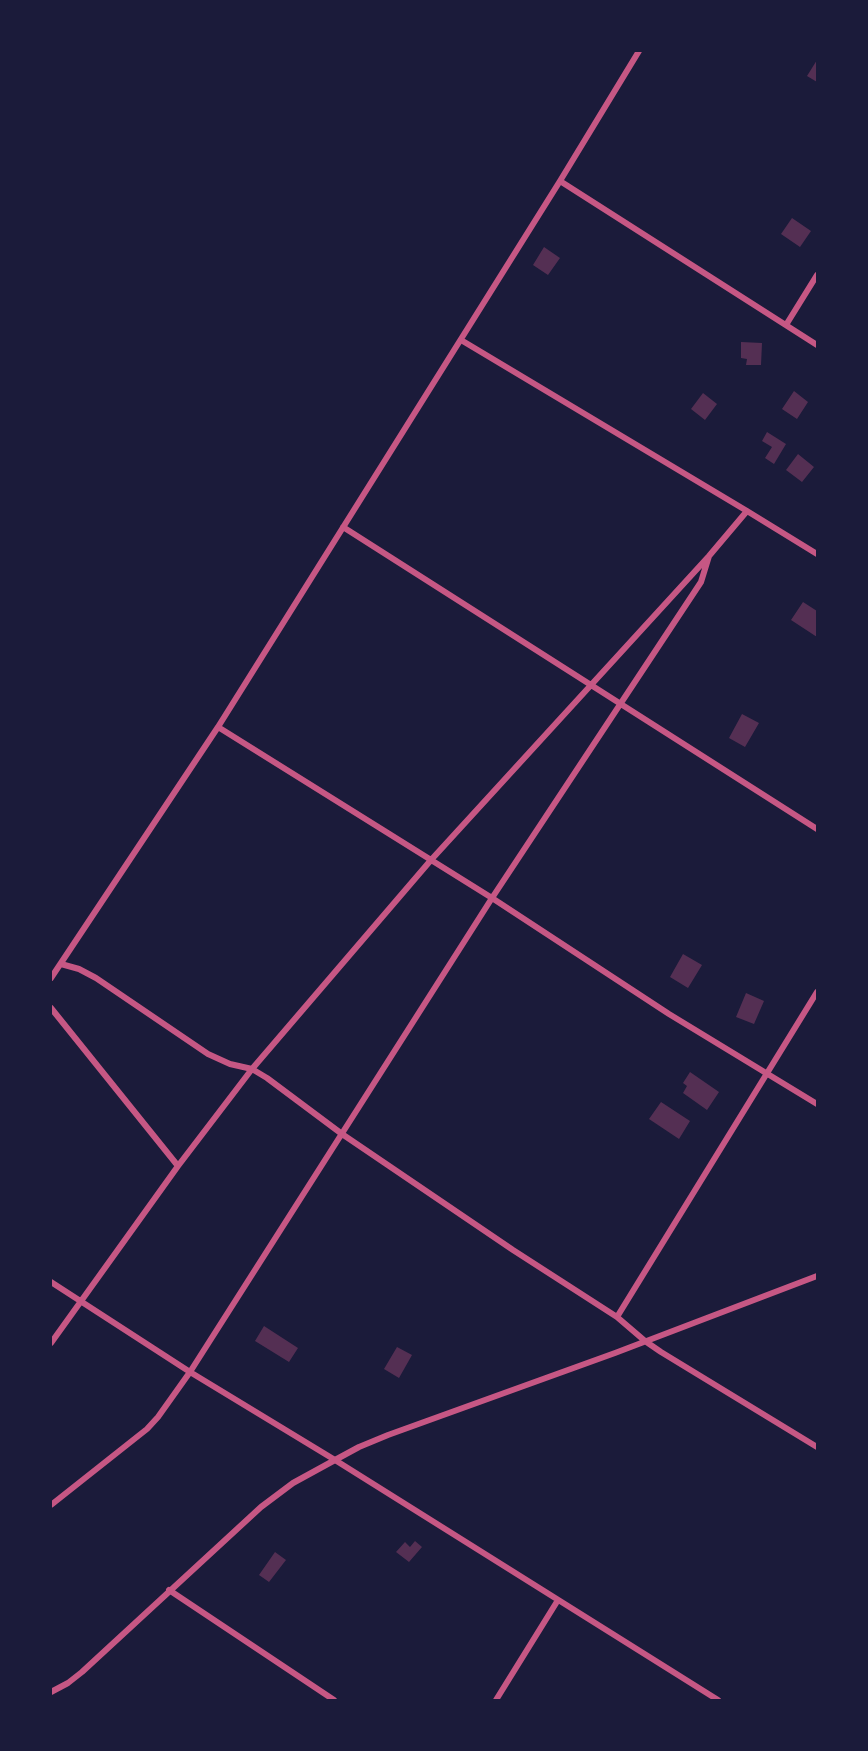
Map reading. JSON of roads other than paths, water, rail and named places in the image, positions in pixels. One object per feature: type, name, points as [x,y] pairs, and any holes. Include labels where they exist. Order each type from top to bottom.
[{"type":"street","points":[[51,978],[218,727],[639,51]]},
{"type":"street","points":[[560,181],[817,345]]},
{"type":"street","points":[[786,325],[817,275]]},
{"type":"street","points":[[460,340],[817,554]]},
{"type":"street","points":[[51,1343],[178,1166],[252,1069],[431,860],[709,556],[747,511]]},
{"type":"street","points":[[343,527],[817,829]]},
{"type":"street","points":[[51,1505],[147,1429],[190,1372],[492,898],[701,582],[709,556]]},
{"type":"street","points":[[218,727],[492,898],[669,1014],[817,1104]]},
{"type":"street","points":[[60,964],[80,969],[96,978],[208,1054],[230,1064],[252,1069],[267,1078],[342,1134],[513,1250],[617,1317],[645,1341],[817,1447]]},
{"type":"street","points":[[617,1317],[817,992]]},
{"type":"street","points":[[51,1008],[178,1166]]},
{"type":"street","points":[[52,1700],[51,1693],[82,1672],[168,1590],[261,1507],[293,1483],[359,1447],[388,1435],[817,1276]]},
{"type":"street","points":[[51,1282],[190,1372],[718,1700]]},
{"type":"street","points":[[168,1590],[334,1700]]},
{"type":"street","points":[[496,1700],[558,1600]]}]
